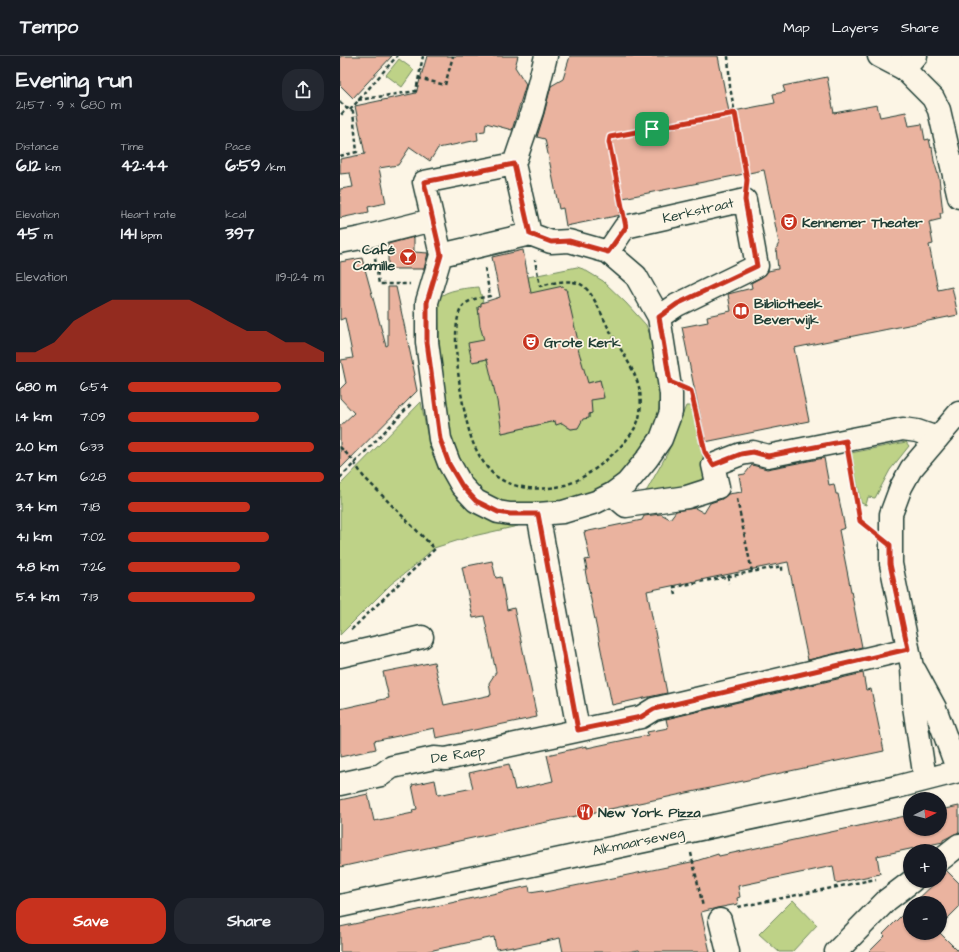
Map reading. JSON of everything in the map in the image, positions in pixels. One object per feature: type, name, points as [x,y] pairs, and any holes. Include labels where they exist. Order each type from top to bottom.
[{"type":"street","points":[[530,234],[514,164],[532,110],[546,56]]},
{"type":"street","points":[[879,56],[910,62],[933,98],[939,110],[958,191]]},
{"type":"street","points":[[441,255],[530,234],[551,242],[569,241],[608,252],[636,276],[659,317],[671,394],[671,412],[661,439],[627,483],[612,494],[596,502],[563,512],[510,514],[498,512],[476,501],[462,486],[449,464],[440,439],[427,342],[427,302],[441,255],[424,182],[514,164]]},
{"type":"street","name":"Kerkstraat","points":[[626,227],[745,200],[757,266],[677,304],[659,317]]},
{"type":"street","points":[[340,242],[371,236],[432,220]]},
{"type":"street","points":[[608,252],[626,227]]},
{"type":"street","points":[[925,779],[914,706],[910,658],[890,564],[891,514],[901,487],[911,469],[959,413]]},
{"type":"street","points":[[612,494],[626,506],[687,497],[718,487],[713,465],[741,454],[753,452],[768,456],[903,429],[917,430],[937,438]]},
{"type":"street","points":[[538,514],[545,560],[578,730],[641,717],[654,709],[696,699],[910,658]]},
{"type":"street","points":[[343,646],[422,637]]},
{"type":"street","points":[[910,658],[935,708],[958,771]]},
{"type":"street","name":"De Raep","points":[[340,784],[381,775],[392,767],[434,758],[446,759],[578,730]]},
{"type":"street","name":"Alkmaarseweg","points":[[340,906],[685,831],[897,787],[958,771]]},
{"type":"street","points":[[947,854],[959,845]]},
{"type":"street","points":[[836,952],[899,891]]},
{"type":"street","points":[[719,916],[728,952]]},
{"type":"path","points":[[340,116],[358,100],[397,56]]},
{"type":"path","points":[[358,100],[416,91],[423,56]]},
{"type":"path","points":[[418,78],[445,85],[453,56]]},
{"type":"path","points":[[728,56],[730,87],[747,180],[745,200]]},
{"type":"path","points":[[340,102],[353,112],[357,152],[340,156]]},
{"type":"path","points":[[626,227],[609,142],[610,137],[735,113]]},
{"type":"path","points":[[481,246],[490,296],[473,299],[462,306],[457,320],[456,340],[457,367],[468,429],[473,444],[489,469],[497,477],[514,485],[528,488],[566,485],[581,478],[607,461],[633,430],[639,419],[640,391],[632,369],[624,358],[591,295],[582,286],[573,282],[561,282],[540,286],[530,234]]},
{"type":"path","points":[[371,236],[379,284],[432,284]]},
{"type":"path","points":[[340,478],[419,395],[433,392]]},
{"type":"path","points":[[694,406],[705,452],[713,465]]},
{"type":"path","points":[[846,441],[860,521],[890,545]]},
{"type":"path","points":[[340,447],[354,462],[363,476],[435,549],[343,646]]},
{"type":"path","points":[[737,497],[752,572]]},
{"type":"path","points":[[676,595],[674,587],[782,566],[782,571]]},
{"type":"path","points":[[728,576],[729,583]]},
{"type":"path","points":[[685,831],[703,908],[709,914],[719,916],[866,880],[883,878],[899,891]]},
{"type":"green space","points":[[399,59],[414,70],[402,87],[386,75]]},
{"type":"green space","points":[[577,267],[603,281],[646,325],[653,342],[661,391],[657,424],[638,456],[599,494],[557,505],[510,504],[485,496],[463,470],[451,443],[440,366],[438,299],[451,291],[479,287],[483,302],[478,309],[488,339],[472,362],[484,360],[488,357],[497,388],[494,389],[495,392],[498,391],[505,416],[500,418],[502,433],[555,421],[556,425],[565,419],[567,427],[571,429],[578,428],[579,416],[589,418],[589,414],[592,413],[586,401],[604,397],[600,380],[583,384],[581,358],[580,356],[577,357],[574,342],[578,341],[568,309],[571,308],[570,306],[567,306],[564,292],[567,292],[567,289],[531,296],[525,283],[529,282],[528,277]]},
{"type":"green space","points":[[421,402],[430,449],[457,499],[492,521],[520,523],[518,526],[469,537],[434,548],[391,584],[340,635],[340,485]]},
{"type":"green space","points":[[686,406],[692,406],[708,480],[686,490],[637,498],[647,490],[667,454]]},
{"type":"green space","points":[[906,442],[909,446],[890,470],[875,498],[868,497],[866,505],[861,503],[851,453]]},
{"type":"green space","points":[[793,900],[817,925],[792,952],[779,952],[759,934]]},
{"type":"building","points":[[340,56],[392,56],[353,98],[340,85]]},
{"type":"building","points":[[427,56],[518,56],[515,67],[526,84],[512,130],[486,123],[485,131],[477,132],[478,140],[438,148],[430,161],[410,147],[398,165],[379,168],[386,203],[368,207],[369,212],[340,218],[340,189],[353,187],[350,173],[340,174],[340,159],[365,154],[355,106],[416,93]]},
{"type":"building","points":[[570,56],[718,56],[729,112],[775,103],[773,94],[785,92],[783,86],[827,77],[834,113],[877,105],[880,117],[906,112],[909,126],[922,124],[925,140],[929,139],[931,148],[932,147],[939,178],[943,213],[940,213],[941,219],[929,222],[933,244],[929,245],[938,290],[952,287],[958,315],[794,348],[809,421],[705,442],[682,327],[708,322],[707,316],[731,311],[728,294],[752,288],[751,283],[762,277],[768,271],[778,269],[776,249],[779,243],[764,170],[618,199],[621,215],[566,226],[563,208],[559,209],[545,139],[537,137],[551,86],[563,79]]},
{"type":"building","name":"Café Camille","points":[[414,237],[414,252],[428,253],[424,269],[388,269],[388,244]]},
{"type":"building","name":"Grote Kerk","points":[[523,250],[531,293],[563,286],[564,289],[566,289],[578,341],[576,342],[588,383],[600,380],[604,398],[591,400],[592,413],[589,414],[589,418],[583,419],[578,428],[571,429],[562,423],[556,425],[555,421],[502,433],[497,401],[487,359],[472,362],[468,343],[484,340],[480,326],[478,307],[481,306],[481,303],[500,297],[492,257]]},
{"type":"building","points":[[362,258],[386,346],[388,345],[388,287],[396,287],[415,375],[417,391],[340,469],[340,426],[354,413],[340,398],[340,389],[346,383],[341,360],[353,358],[345,318],[340,320],[340,262]]},
{"type":"building","points":[[824,458],[829,485],[834,484],[836,494],[838,494],[845,528],[839,530],[862,647],[808,660],[788,562],[647,591],[667,693],[612,705],[585,570],[587,570],[585,560],[590,559],[584,532],[642,520],[644,516],[661,514],[670,519],[676,511],[695,508],[704,513],[710,503],[722,499],[728,494],[742,492],[739,475],[745,474],[752,465],[767,469]]},
{"type":"building","points":[[492,561],[496,578],[501,577],[507,610],[514,608],[537,717],[436,738],[434,728],[374,741],[376,749],[340,757],[340,709],[389,698],[383,672],[434,662],[444,705],[491,695],[489,683],[496,672],[484,616],[473,618],[462,567]]},
{"type":"building","points":[[863,673],[866,690],[871,689],[884,751],[340,867],[340,800],[368,794],[374,821],[413,813],[412,810],[417,809],[412,785],[435,780],[438,795],[473,788],[469,773],[509,764],[515,790],[553,781],[547,755],[648,735],[647,732],[668,728],[666,719]]},
{"type":"building","points":[[959,806],[959,832],[943,840],[943,842],[934,844],[903,844],[903,850],[877,856],[880,874],[836,883],[833,866],[738,886],[740,897],[737,898],[738,904],[701,912],[710,952],[640,952],[639,950],[628,952],[563,952],[560,938],[513,948],[513,946],[496,949],[494,937],[424,952],[340,952],[340,927],[529,886],[530,892],[543,890],[545,892],[696,861],[718,854],[719,856],[903,817],[903,836],[947,836],[947,809]]},
{"type":"building","points":[[947,871],[959,883],[959,907],[947,919],[947,896],[921,896],[930,888],[947,888]]},
{"type":"building","points":[[903,914],[903,940],[947,940],[959,952],[869,952],[885,936],[883,934]]},
{"type":"place","name":"Kennemer Theater","points":[[789,222]]},
{"type":"place","name":"Café Camille","points":[[408,257]]},
{"type":"place","name":"Bibliotheek Beverwijk","points":[[741,311]]},
{"type":"place","name":"Grote Kerk","points":[[531,342]]},
{"type":"place","name":"New York Pizza","points":[[585,812]]},
{"type":"route","points":[[735,113],[747,180],[745,200],[757,266],[677,304],[659,317],[670,382],[691,391],[705,452],[713,465],[741,454],[753,452],[768,456],[846,441],[860,521],[890,545],[890,564],[908,649],[654,709],[641,717],[578,730],[545,560],[538,514],[510,514],[498,512],[476,501],[462,486],[449,464],[440,439],[427,342],[427,302],[441,255],[424,182],[514,164],[530,234],[551,242],[569,241],[608,252],[626,227],[609,142],[610,137],[652,129],[735,113]]}]
